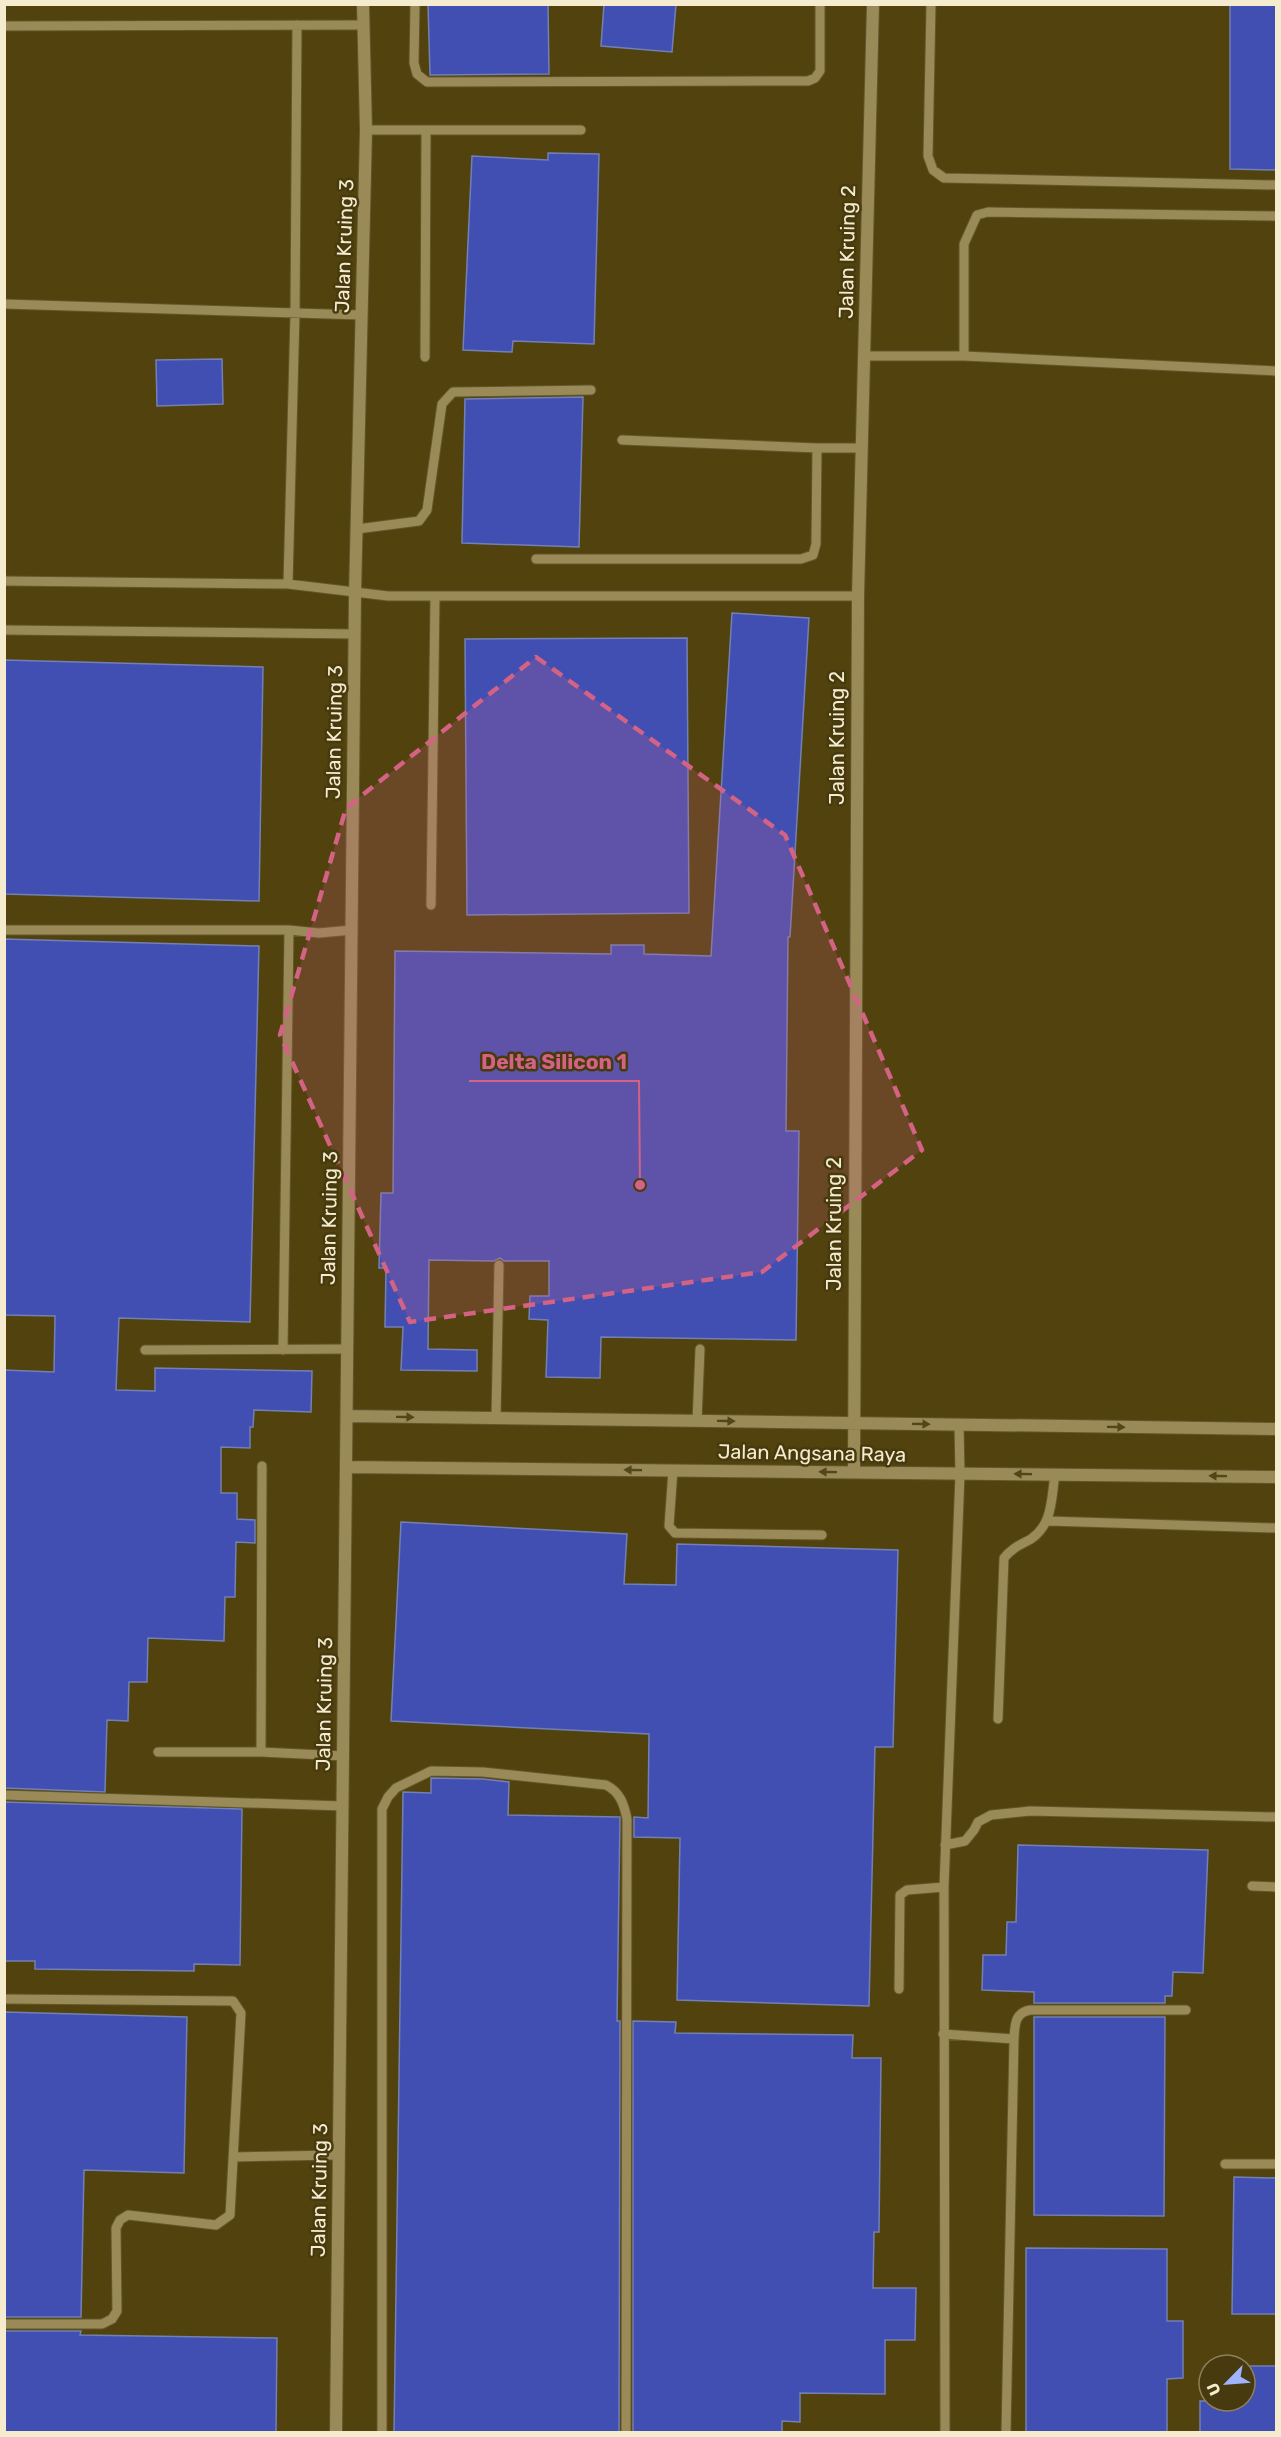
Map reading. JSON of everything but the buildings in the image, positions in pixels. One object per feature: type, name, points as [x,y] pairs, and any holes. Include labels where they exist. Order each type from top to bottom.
[{"type":"street","name":"Jalan Kruing 3","points":[[336,2433],[355,594],[366,130],[363,4]]},
{"type":"street","name":"Jalan Kruing 2","points":[[854,1472],[858,596],[873,4]]},
{"type":"street","name":"Jalan Angsana Raya","points":[[347,1416],[1276,1429]]},
{"type":"street","name":"Jalan Angsana Raya","points":[[346,1467],[1276,1477]]},
{"type":"lane","points":[[415,4],[414,63],[417,74],[427,82],[807,81],[815,78],[820,72],[820,4]]},
{"type":"lane","points":[[931,4],[928,156],[933,170],[944,178],[1276,185]]},
{"type":"lane","points":[[288,584],[295,313],[297,25]]},
{"type":"lane","points":[[4,26],[363,25]]},
{"type":"lane","points":[[366,130],[581,130]]},
{"type":"lane","points":[[425,357],[426,130]]},
{"type":"lane","points":[[964,356],[964,244],[977,215],[988,212],[1276,216]]},
{"type":"lane","points":[[4,304],[361,315]]},
{"type":"lane","points":[[864,356],[964,356],[1276,371]]},
{"type":"lane","points":[[357,529],[419,521],[422,518],[427,510],[442,404],[453,392],[591,390]]},
{"type":"lane","points":[[622,440],[817,448],[862,447]]},
{"type":"lane","points":[[536,559],[801,559],[813,555],[816,544],[817,448]]},
{"type":"lane","points":[[4,580],[288,584],[355,594],[435,597],[858,596]]},
{"type":"lane","points":[[430,905],[435,597]]},
{"type":"lane","points":[[4,630],[355,634]]},
{"type":"lane","points":[[4,930],[289,930],[319,933],[352,930]]},
{"type":"lane","points":[[283,1350],[289,930]]},
{"type":"lane","points":[[496,1418],[499,1265]]},
{"type":"lane","points":[[697,1421],[700,1348]]},
{"type":"lane","points":[[145,1350],[347,1349]]},
{"type":"lane","points":[[945,2433],[944,1887],[960,1474],[959,1425]]},
{"type":"lane","points":[[261,1752],[262,1466]]},
{"type":"lane","points":[[673,1470],[669,1526],[675,1533],[822,1535]]},
{"type":"lane","points":[[998,1719],[1004,1558],[1013,1547],[1037,1535],[1048,1521],[1055,1475]]},
{"type":"lane","points":[[1048,1521],[1276,1527]]},
{"type":"lane","points":[[158,1752],[261,1752],[344,1756]]},
{"type":"lane","points":[[382,2433],[381,1809],[396,1788],[431,1771],[483,1772],[606,1785],[619,1795],[625,1807],[627,1819],[626,2433]]},
{"type":"lane","points":[[4,1796],[343,1806]]},
{"type":"lane","points":[[945,1845],[965,1841],[978,1822],[991,1815],[1030,1811],[1276,1817]]},
{"type":"lane","points":[[1252,1886],[1276,1887]]},
{"type":"lane","points":[[899,1989],[900,1894],[907,1890],[944,1887]]},
{"type":"lane","points":[[4,1999],[233,2001],[241,2013],[230,2216],[216,2225],[128,2215],[120,2220],[116,2228],[117,2311],[112,2319],[102,2324],[4,2324]]},
{"type":"lane","points":[[1006,2433],[1014,2040],[1018,2017],[1022,2012],[1030,2010],[1186,2010]]},
{"type":"lane","points":[[943,2034],[1014,2040]]},
{"type":"lane","points":[[233,2157],[339,2155]]},
{"type":"lane","points":[[1225,2164],[1276,2164]]},
{"type":"highlighted area","points":[[536,657],[785,835],[922,1150],[762,1272],[410,1322],[280,1035],[346,808]]},
{"type":"shaded area","points":[[5,5],[1276,5],[1276,2432],[5,2432]]},
{"type":"place","name":"Delta Silicon 1","points":[[640,1185]]}]
